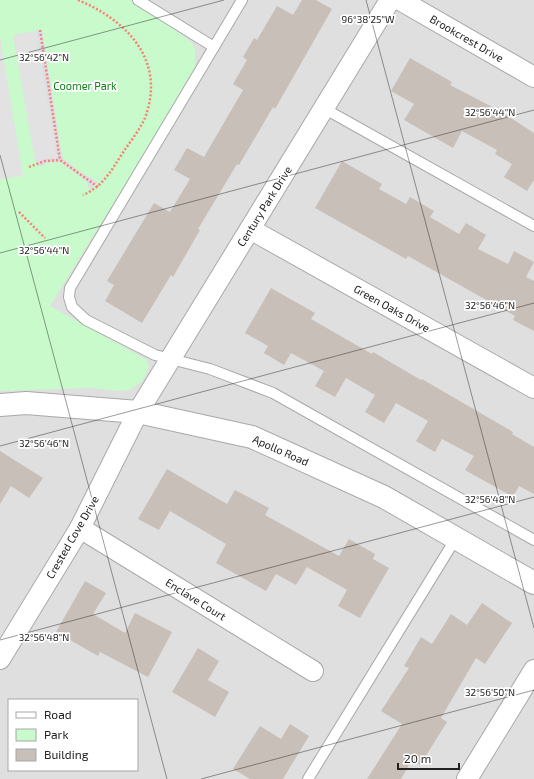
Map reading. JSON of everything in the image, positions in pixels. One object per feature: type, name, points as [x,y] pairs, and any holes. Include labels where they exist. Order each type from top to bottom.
[{"type":"street","name":"Century Park Drive","points":[[138,412],[325,109],[390,0]]},
{"type":"street","name":"Brookcrest Drive","points":[[400,0],[534,77]]},
{"type":"street","name":"Green Oaks Drive","points":[[250,229],[534,388]]},
{"type":"street","name":"Apollo Road","points":[[0,405],[26,403],[138,412],[252,437],[384,497],[534,584]]},
{"type":"street","name":"Crested Cove Drive","points":[[0,659],[80,528],[138,412]]},
{"type":"street","name":"Enclave Court","points":[[80,528],[313,671]]},
{"type":"street","points":[[467,779],[534,670]]},
{"type":"lane","points":[[138,0],[214,47]]},
{"type":"lane","points":[[242,0],[70,288],[69,297],[72,307],[86,320],[155,355],[210,369],[273,393],[534,540]]},
{"type":"lane","points":[[325,109],[534,226]]},
{"type":"lane","points":[[308,779],[456,538]]},
{"type":"path","points":[[78,0],[107,14],[130,34],[145,56],[150,82],[149,103],[144,121],[98,187],[83,195]]},
{"type":"path","points":[[40,30],[60,160]]},
{"type":"path","points":[[29,167],[45,161],[60,160],[98,187]]},
{"type":"path","points":[[19,212],[45,238]]},
{"type":"shaded area","points":[[0,0],[534,0],[534,779],[0,779]]},
{"type":"shaded area","points":[[42,30],[62,157],[78,171],[98,182],[89,190],[87,181],[61,162],[45,163],[42,167],[35,161],[57,158],[36,31]]},
{"type":"shaded area","points":[[36,31],[57,159],[35,161],[13,35]]},
{"type":"shaded area","points":[[0,37],[23,176],[0,179]]},
{"type":"green space","name":"Coomer Park","points":[[0,0],[130,0],[166,22],[192,43],[195,50],[195,68],[179,97],[50,306],[147,360],[149,368],[142,381],[130,390],[120,391],[89,388],[0,391]]},
{"type":"building","points":[[302,0],[316,0],[332,9],[275,109],[273,107],[239,165],[237,164],[198,229],[200,230],[173,277],[171,275],[142,323],[105,301],[114,285],[107,281],[154,203],[170,212],[190,179],[174,170],[187,148],[204,157],[243,90],[233,84],[247,60],[243,57],[254,38],[257,40],[277,6],[293,15]]},
{"type":"building","points":[[410,58],[452,82],[450,85],[502,112],[534,133],[534,180],[527,191],[504,177],[512,164],[495,154],[497,150],[462,131],[453,148],[404,120],[414,104],[391,91]]},
{"type":"building","points":[[342,161],[382,184],[379,189],[406,204],[410,197],[434,211],[430,217],[459,234],[466,223],[486,235],[478,249],[508,264],[514,251],[534,262],[526,277],[534,281],[534,331],[513,320],[515,316],[408,256],[406,259],[315,208]]},
{"type":"building","points":[[271,288],[315,313],[311,319],[372,354],[373,352],[421,380],[422,379],[513,432],[512,434],[534,447],[534,494],[519,486],[513,497],[465,470],[474,456],[442,439],[435,452],[416,441],[428,421],[396,403],[384,423],[365,412],[375,395],[346,378],[335,397],[315,386],[324,371],[291,353],[284,365],[264,353],[268,346],[245,333]]},
{"type":"building","points":[[0,451],[43,478],[29,498],[11,486],[0,504]]},
{"type":"building","points":[[167,469],[227,504],[235,490],[269,508],[265,515],[339,556],[349,539],[375,554],[373,559],[389,568],[360,618],[338,606],[347,590],[307,567],[296,585],[276,574],[266,591],[216,563],[226,544],[170,511],[159,530],[138,519]]},
{"type":"building","points":[[85,581],[106,593],[93,614],[125,633],[135,613],[172,632],[148,677],[100,652],[98,656],[56,632]]},
{"type":"building","points":[[482,603],[512,623],[485,664],[476,658],[441,718],[447,722],[420,765],[412,760],[401,779],[367,779],[402,724],[381,711],[409,668],[404,666],[421,637],[432,644],[451,614],[467,625]]},
{"type":"building","points":[[198,648],[219,661],[208,680],[229,692],[215,717],[172,692]]},
{"type":"building","points":[[290,724],[309,736],[283,779],[250,779],[233,769],[260,726],[281,739]]}]
